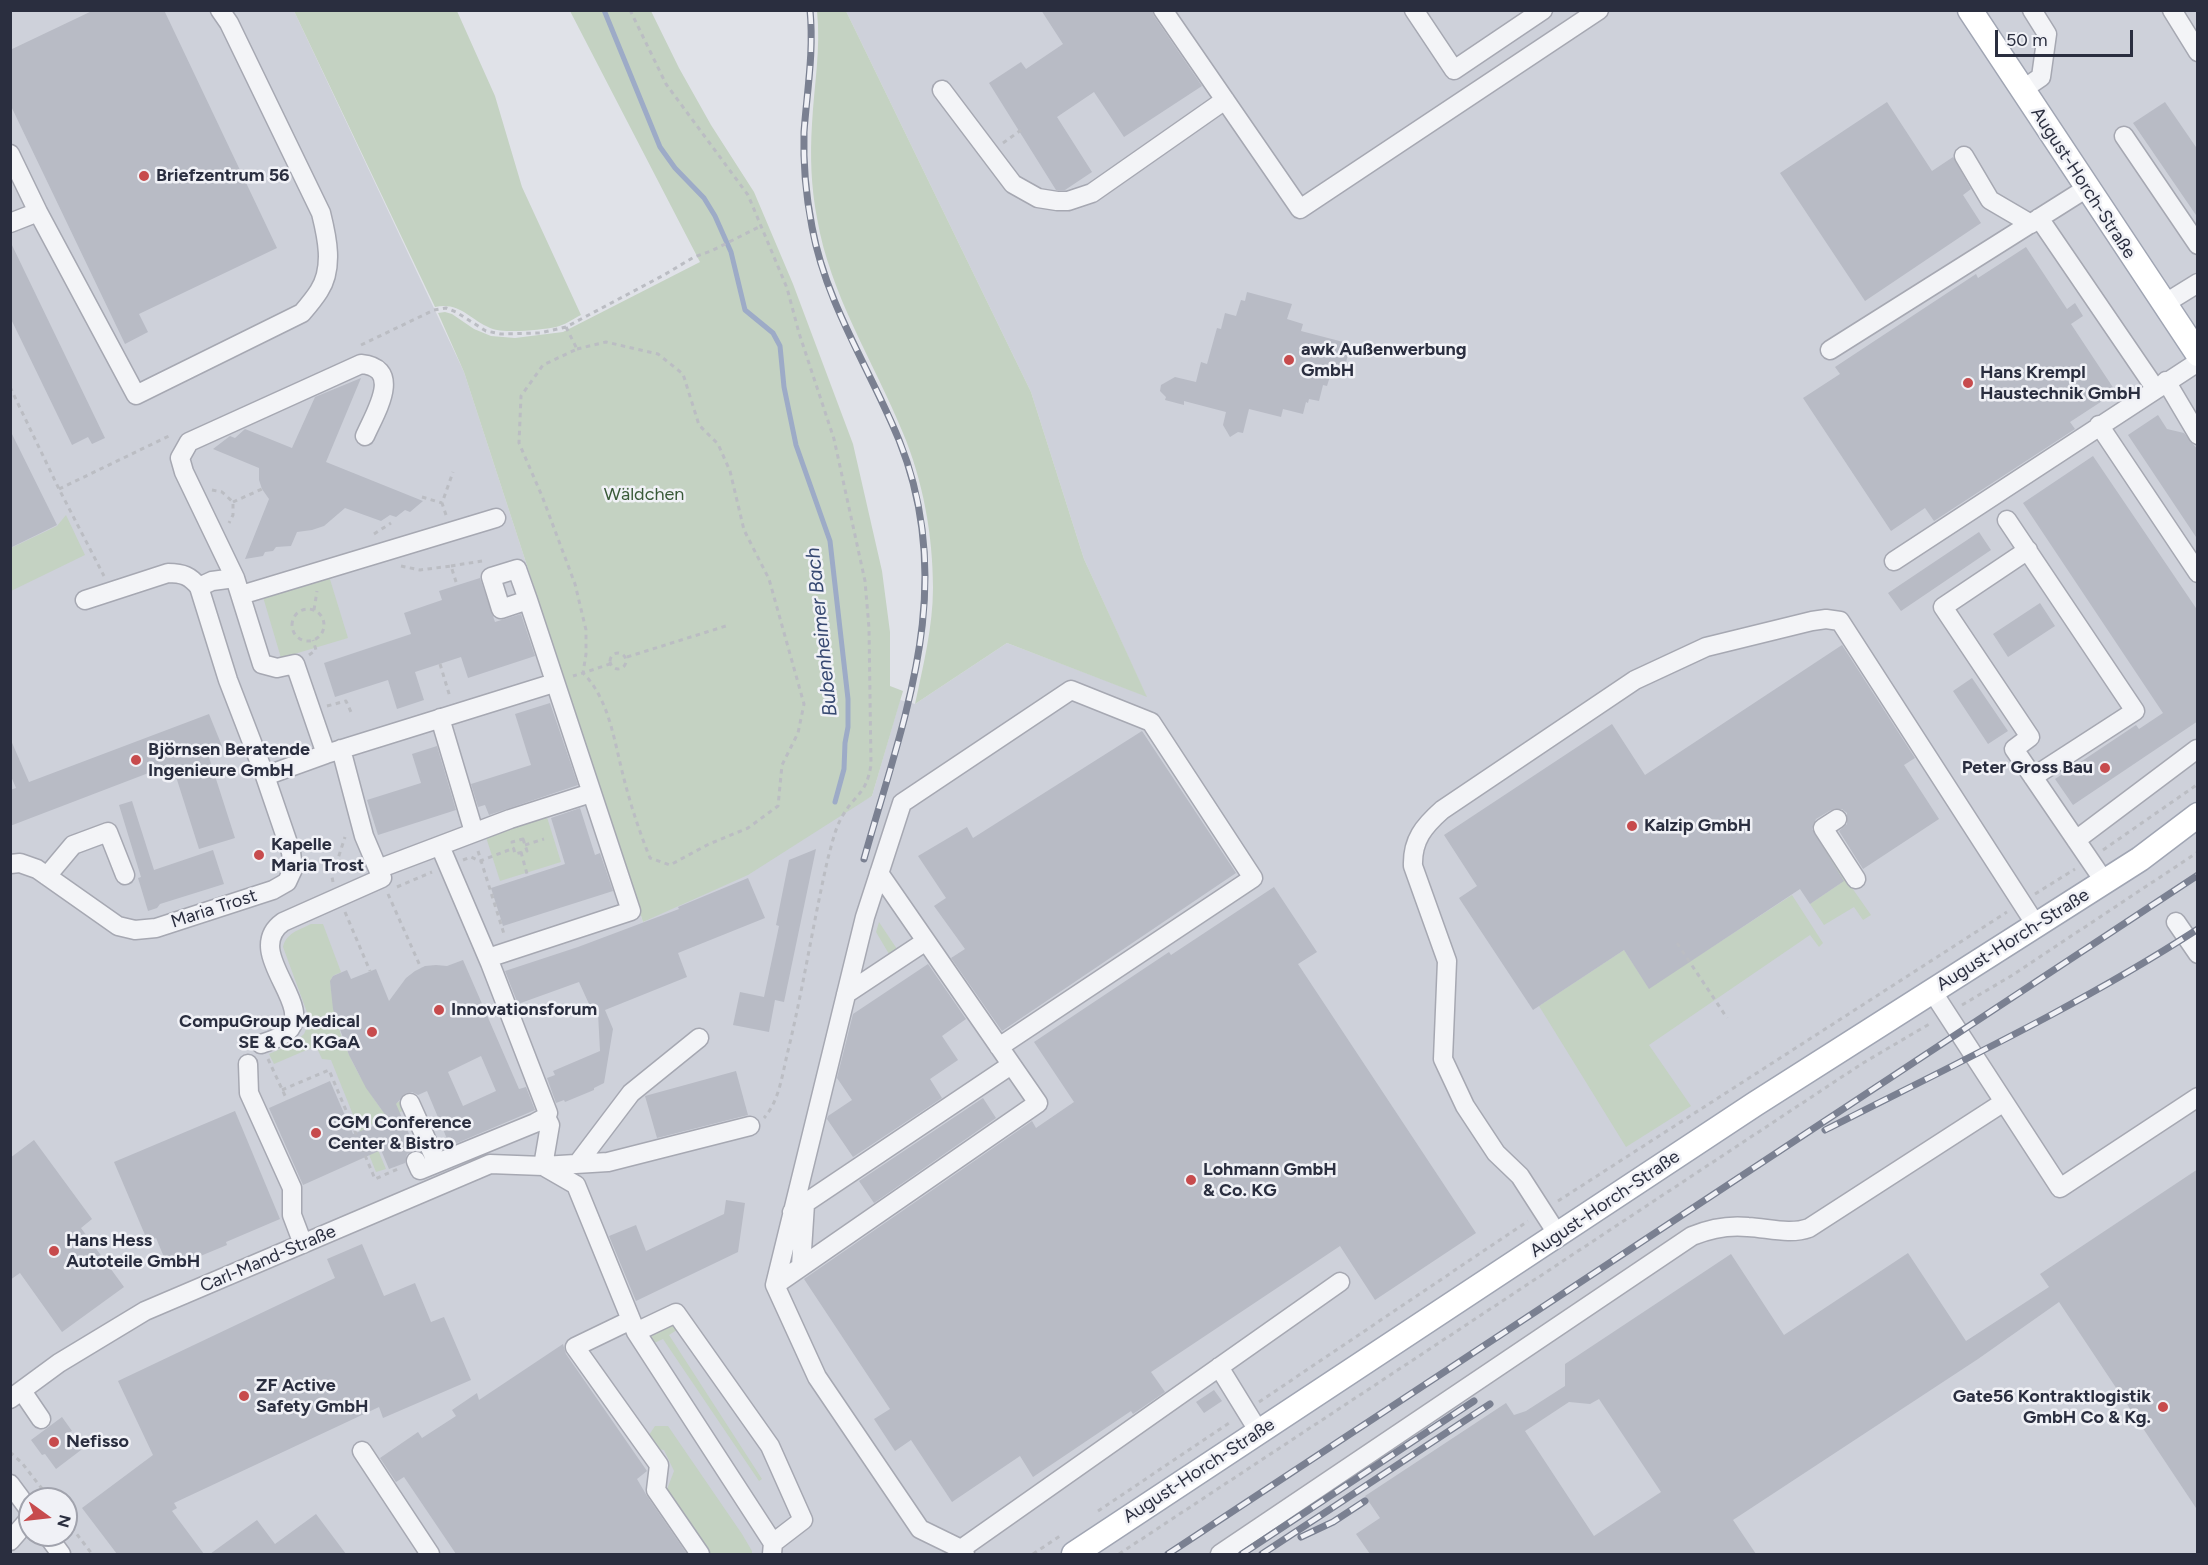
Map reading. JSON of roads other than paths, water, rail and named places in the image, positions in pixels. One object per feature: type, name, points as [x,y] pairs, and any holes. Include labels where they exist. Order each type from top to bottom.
[{"type":"main road","name":"August-Horch-Straße","points":[[1970,10],[2198,354]]},
{"type":"main road","name":"August-Horch-Straße","points":[[1068,1545],[1259,1432],[1755,1104],[2140,859],[2198,815]]},
{"type":"main road","name":"August-Horch-Straße","points":[[2140,859],[2198,830]]},
{"type":"street","points":[[10,154],[38,212],[136,395],[302,313],[321,289],[327,264],[328,238],[321,213],[229,23],[220,10]]},
{"type":"street","points":[[1163,10],[1300,209],[1599,10]]},
{"type":"street","points":[[1414,10],[1454,70],[1543,10]]},
{"type":"street","points":[[2022,90],[2041,77],[2048,33],[2032,10]]},
{"type":"street","points":[[2172,10],[2198,52]]},
{"type":"street","points":[[942,90],[1013,184],[1038,198],[1057,201],[1068,201],[1092,193],[1224,100]]},
{"type":"street","points":[[2124,136],[2198,245]]},
{"type":"street","points":[[1964,156],[1990,200],[2035,221],[2198,435]]},
{"type":"street","points":[[1830,350],[2087,188]]},
{"type":"street","points":[[10,223],[38,212]]},
{"type":"street","points":[[2164,304],[2198,283]]},
{"type":"street","points":[[1894,561],[2161,384],[2198,362]]},
{"type":"street","points":[[261,1044],[288,1031],[294,1017],[270,953],[268,941],[273,929],[283,922],[340,904],[382,879],[363,836],[333,752],[312,711],[295,664],[276,668],[262,664],[238,586],[184,472],[180,458],[189,442],[361,364],[372,365],[379,369],[385,380],[383,396],[365,436]]},
{"type":"street","points":[[2099,425],[2198,573]]},
{"type":"street","points":[[85,600],[168,573],[189,576],[199,587],[212,581],[238,586],[451,532],[496,518]]},
{"type":"street","points":[[2007,520],[2135,711],[2033,777]]},
{"type":"street","points":[[2028,550],[1943,607],[2030,737],[2014,749],[2104,882]]},
{"type":"street","name":"Maria Trost","points":[[10,864],[20,863],[37,869],[118,926],[135,930],[156,928],[273,890],[287,882],[293,869],[291,852],[228,680],[199,587]]},
{"type":"street","points":[[488,958],[631,911],[528,600]]},
{"type":"street","points":[[1558,1235],[1520,1176],[1496,1153],[1465,1106],[1443,1059],[1447,961],[1413,866],[1413,855],[1421,831],[1442,810],[1635,680],[1706,647],[1812,621],[1826,619],[1840,621],[2036,925]]},
{"type":"street","points":[[265,776],[447,715],[554,683]]},
{"type":"street","points":[[999,1047],[1252,878],[1152,722],[1071,690],[902,803],[865,917],[798,1208],[775,1285],[817,1377],[920,1529],[963,1552],[1219,1366],[1340,1282]]},
{"type":"street","points":[[447,715],[474,832]]},
{"type":"street","points":[[2076,840],[2197,749]]},
{"type":"street","points":[[378,869],[474,832],[591,793]]},
{"type":"street","points":[[1837,819],[1823,828],[1856,879]]},
{"type":"street","points":[[47,876],[58,860],[73,845],[108,832],[125,875]]},
{"type":"street","points":[[440,846],[488,958],[548,1113],[546,1117],[550,1125],[543,1166],[576,1185],[633,1326],[772,1549],[803,1520],[770,1446],[676,1313],[633,1326],[575,1347],[659,1465],[656,1490],[700,1554]]},
{"type":"street","points":[[775,1285],[1038,1102],[879,873]]},
{"type":"street","points":[[2176,922],[2198,954]]},
{"type":"street","points":[[846,994],[926,941]]},
{"type":"street","points":[[1932,991],[2060,1188],[2198,1097]]},
{"type":"street","points":[[578,1163],[631,1093],[699,1038]]},
{"type":"street","points":[[248,1064],[249,1093],[292,1188],[292,1215],[303,1244]]},
{"type":"street","points":[[798,1208],[1011,1065]]},
{"type":"street","points":[[1220,1554],[1692,1236],[1703,1231],[1728,1227],[1744,1226],[1795,1231],[1809,1228],[2004,1102]]},
{"type":"street","points":[[410,1103],[437,1163]]},
{"type":"street","points":[[416,1161],[420,1170],[546,1117]]},
{"type":"street","name":"Carl-Mand-Straße","points":[[16,1395],[59,1363],[145,1311],[490,1164],[543,1166],[609,1162],[750,1126]]},
{"type":"street","points":[[798,1208],[801,1266]]},
{"type":"street","points":[[1219,1366],[1259,1432]]},
{"type":"street","points":[[16,1395],[41,1419]]},
{"type":"street","points":[[362,1451],[430,1554]]},
{"type":"waterway","name":"Bubenheimer Bach","points":[[604,10],[660,147],[675,168],[704,198],[715,216],[731,252],[745,310],[773,333],[780,346],[784,387],[796,445],[830,541],[848,699],[844,769],[835,802]]},
{"type":"railway","points":[[810,10],[811,56],[804,144],[805,180],[812,227],[827,283],[838,310],[899,440],[916,494],[924,548],[924,600],[919,651],[895,754],[864,859]]},
{"type":"railway","points":[[1168,1554],[2198,875]]},
{"type":"railway","points":[[1825,1130],[2061,1010],[2198,929]]},
{"type":"railway","points":[[1242,1554],[1474,1401]]},
{"type":"railway","points":[[1262,1554],[1490,1404]]},
{"type":"railway","points":[[1301,1537],[1333,1522],[1365,1501]]},
{"type":"place","name":"Briefzentrum 56","points":[[144,176]]},
{"type":"place","name":"awk Außenwerbung GmbH","points":[[1289,360]]},
{"type":"place","name":"Hans Krempl Haustechnik GmbH","points":[[1968,383]]},
{"type":"place","name":"Björnsen Beratende Ingenieure GmbH","points":[[136,760]]},
{"type":"place","name":"Peter Gross Bau","points":[[2105,768]]},
{"type":"place","name":"Kalzip GmbH","points":[[1632,826]]},
{"type":"place","name":"Kapelle Maria Trost","points":[[259,855]]},
{"type":"place","name":"Innovationsforum","points":[[439,1010]]},
{"type":"place","name":"CompuGroup Medical SE & Co. KGaA","points":[[372,1032]]},
{"type":"place","name":"CGM Conference Center & Bistro","points":[[316,1133]]},
{"type":"place","name":"Lohmann GmbH & Co. KG","points":[[1191,1180]]},
{"type":"place","name":"Hans Hess Autoteile GmbH","points":[[54,1251]]},
{"type":"place","name":"ZF Active Safety GmbH","points":[[244,1396]]},
{"type":"place","name":"Gate56 Kontraktlogistik GmbH Co & Kg.","points":[[2163,1407]]},
{"type":"place","name":"Nefisso","points":[[54,1442]]},
{"type":"park label","name":"Wäldchen","points":[[644,495]]}]
